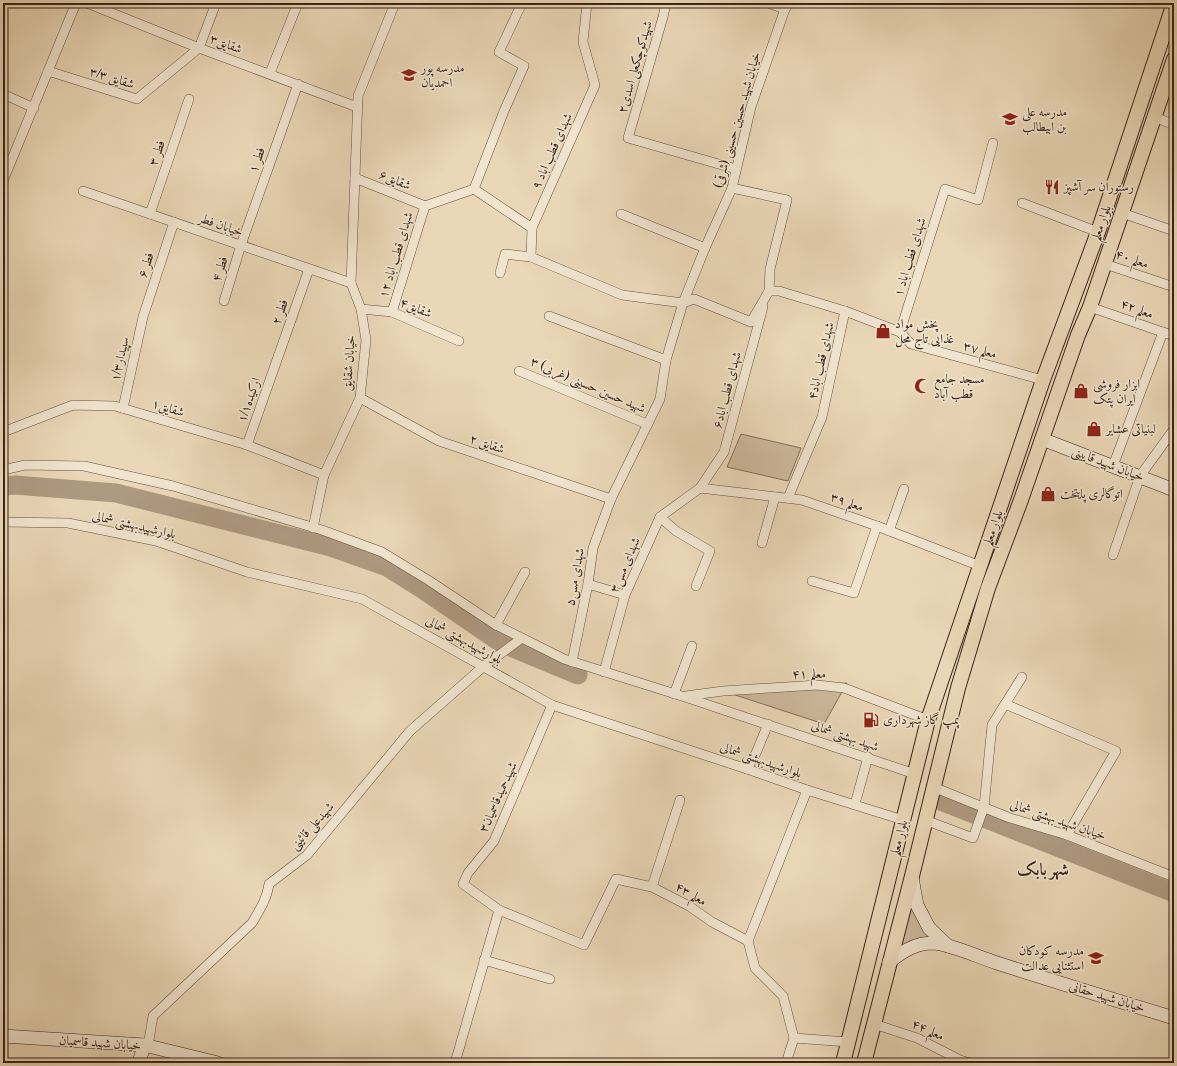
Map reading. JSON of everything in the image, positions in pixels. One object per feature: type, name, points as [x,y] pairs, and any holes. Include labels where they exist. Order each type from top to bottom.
[{"type":"main road","name":"بلوار معلم","points":[[843,1063],[928,720],[1043,380],[1098,232],[1174,3]]},
{"type":"main road","name":"بلوار معلم","points":[[864,1063],[958,688],[988,588],[1021,500],[1078,335],[1090,307],[1154,117],[1172,74],[1174,59]]},
{"type":"main road","points":[[1061,332],[1078,335]]},
{"type":"main road","name":"خیابان شهید قایینی","points":[[1042,439],[1174,490]]},
{"type":"main road","points":[[974,583],[988,588]]},
{"type":"main road","points":[[912,876],[917,905],[929,928],[948,946]]},
{"type":"main road","points":[[889,962],[904,951],[918,945],[933,943],[948,946]]},
{"type":"main road","name":"خیابان شهید حقانی","points":[[948,946],[1174,1018]]},
{"type":"main road","name":"خیابان شهید قاسمیان","points":[[3,1036],[146,1046],[218,1063]]},
{"type":"main road","points":[[139,1063],[146,1046]]},
{"type":"street","points":[[3,181],[76,3]]},
{"type":"street","name":"شقایق۳","points":[[87,3],[199,48],[270,73],[357,107]]},
{"type":"street","points":[[199,48],[216,3]]},
{"type":"street","points":[[270,73],[298,3]]},
{"type":"street","name":"خیابان شقایق","points":[[313,528],[324,475],[360,398],[366,340],[361,309],[351,283],[357,107],[358,96],[395,3]]},
{"type":"street","points":[[425,206],[474,189],[504,111],[524,66],[499,52],[522,3]]},
{"type":"street","name":"شهدای قطب اباد ۹","points":[[532,228],[595,85],[583,42],[587,3]]},
{"type":"street","name":"شهیدکوچکعلی اسدی۲","points":[[666,3],[628,138],[736,169]]},
{"type":"street","points":[[768,3],[787,6]]},
{"type":"street","name":"خیابان شهید حسین حسینی (شرقی)","points":[[647,424],[660,399],[666,360],[683,303],[705,248],[732,188],[751,107],[787,6]]},
{"type":"street","name":"شقایق ۳/۳","points":[[48,71],[137,99],[199,48]]},
{"type":"street","name":"فطر ۱","points":[[241,245],[298,84]]},
{"type":"street","points":[[3,94],[34,108]]},
{"type":"street","name":"فطر ۳","points":[[150,214],[189,99]]},
{"type":"street","points":[[1154,117],[1174,125]]},
{"type":"street","name":"شهدای قطب اباد ۱","points":[[900,332],[945,189],[978,200],[993,143]]},
{"type":"street","name":"شقایق۶","points":[[355,178],[425,206]]},
{"type":"street","points":[[500,273],[505,254],[531,257],[622,296],[683,303],[694,300],[751,322],[768,292],[770,269],[787,200],[732,188]]},
{"type":"street","points":[[474,189],[532,228],[531,257]]},
{"type":"street","name":"خیابان فطر","points":[[83,191],[351,283]]},
{"type":"street","points":[[1022,203],[1098,232]]},
{"type":"street","name":"شهدای قطب اباد ۱۲","points":[[392,312],[425,206]]},
{"type":"street","points":[[1122,213],[1174,231]]},
{"type":"street","points":[[621,214],[705,248]]},
{"type":"street","name":"فطر ۶","points":[[143,316],[174,222]]},
{"type":"street","name":"فطر ۴","points":[[224,301],[241,245]]},
{"type":"street","name":"معلم ۴۰","points":[[1105,264],[1174,287]]},
{"type":"street","name":"فطر ۲","points":[[275,364],[309,268]]},
{"type":"street","points":[[768,292],[779,291],[792,294],[845,311],[900,332]]},
{"type":"street","name":"شهدای قطب اباد۶","points":[[700,488],[724,452],[768,292]]},
{"type":"street","name":"معلم ۴۲","points":[[1090,307],[1174,336]]},
{"type":"street","name":"شقایق۴","points":[[361,309],[392,312],[459,340]]},
{"type":"street","name":"شهدای قطب اباد۴","points":[[788,498],[822,417],[845,311]]},
{"type":"street","name":"سپیدار۱/۳","points":[[123,408],[143,316]]},
{"type":"street","points":[[549,316],[666,360]]},
{"type":"street","name":"معلم ۳۷","points":[[900,332],[911,344],[1043,380]]},
{"type":"street","points":[[1113,466],[1163,332]]},
{"type":"street","name":"ارکیده۱/۱","points":[[247,445],[275,364]]},
{"type":"street","name":"شهید حسین حسینی (غربی) ۳","points":[[519,371],[647,424]]},
{"type":"street","name":"شقایق ۲","points":[[360,398],[439,441],[611,500]]},
{"type":"street","name":"شقایق۱","points":[[3,432],[73,405],[115,406],[247,445],[324,475]]},
{"type":"street","name":"شهدای مس۵","points":[[572,662],[588,584],[593,548],[611,500],[647,424]]},
{"type":"street","points":[[1113,555],[1140,476],[1174,429]]},
{"type":"street","points":[[3,470],[26,465],[84,466],[173,486],[322,530],[382,552],[428,580],[496,625],[572,662],[685,697],[766,728],[748,769]]},
{"type":"street","name":"معلم ۳۹","points":[[700,488],[802,500],[876,526],[980,566]]},
{"type":"street","name":"شهدای مس۳","points":[[604,672],[625,595],[660,517],[700,488]]},
{"type":"street","points":[[889,531],[904,489]]},
{"type":"street","points":[[762,543],[775,497]]},
{"type":"street","points":[[660,517],[676,531],[710,551],[696,586]]},
{"type":"street","name":"بلوارشهیدبهشتی شمالی","points":[[3,522],[68,523],[156,541],[246,572],[362,599],[552,705],[748,769],[807,790],[904,820]]},
{"type":"street","points":[[812,581],[854,593],[876,526]]},
{"type":"street","points":[[496,625],[525,572]]},
{"type":"street","points":[[588,584],[625,595]]},
{"type":"street","name":"شهیدعلی قائینی","points":[[146,1046],[153,1016],[252,923],[261,908],[268,891],[269,884],[307,855],[410,731],[484,666],[522,638]]},
{"type":"street","points":[[674,694],[692,646]]},
{"type":"street","points":[[925,820],[973,838],[984,807],[992,726],[1022,677]]},
{"type":"street","name":"معلم ۴۱","points":[[685,697],[723,691],[817,685],[844,688],[928,720]]},
{"type":"street","points":[[1005,704],[1116,751],[1067,835]]},
{"type":"street","name":"شهیدحمیدقاسمیان۳","points":[[499,910],[463,884],[468,873],[494,841],[552,705]]},
{"type":"street","name":"شهید بهشتی شمالی","points":[[766,728],[868,758],[915,774]]},
{"type":"street","points":[[855,804],[868,758]]},
{"type":"street","name":"خیابان شهید بهشتی شمالی","points":[[933,787],[1010,818],[1067,835],[1174,877]]},
{"type":"street","points":[[786,1063],[794,1038],[783,996],[755,968],[748,941],[807,790]]},
{"type":"street","points":[[652,888],[680,800]]},
{"type":"street","name":"معلم ۴۳","points":[[499,910],[584,945],[616,880],[652,888],[689,906],[712,922],[748,941]]},
{"type":"street","points":[[455,1063],[499,910]]},
{"type":"street","points":[[484,960],[550,979]]},
{"type":"street","name":"معلم ۴۴","points":[[874,1024],[917,1038],[960,1060],[970,1063]]},
{"type":"street","points":[[794,1038],[848,1042]]},
{"type":"shaded area","points":[[741,434],[801,448],[788,481],[727,467]]},
{"type":"shaded area","points":[[847,683],[824,724],[723,691]]},
{"type":"shaded area","points":[[912,885],[944,944],[895,956]]},
{"type":"waterway","points":[[3,486],[15,485],[116,493],[331,547],[387,567],[501,643],[578,675]]},
{"type":"waterway","points":[[938,800],[1174,893]]},
{"type":"place","name":"مدرسه پور احمدیان","points":[[409,75]]},
{"type":"place","name":"مدرسه علی بن ابیطالب","points":[[1010,119]]},
{"type":"place","name":"رستوران سر آشپز","points":[[1052,187]]},
{"type":"place","name":"پخش مواد غذایی تاج محل","points":[[883,331]]},
{"type":"place","name":"مسجد جامع قطب آباد","points":[[922,386]]},
{"type":"place","name":"ابزار فروشی ایران پتک","points":[[1081,391]]},
{"type":"place","name":"لبنیاتی عشایر","points":[[1094,429]]},
{"type":"place","name":"اتوگالری پایتخت","points":[[1048,494]]},
{"type":"place","name":"پمپ گاز شهرداری","points":[[871,720]]},
{"type":"place","name":"مدرسه کودکان استثنایی عدالت","points":[[1096,958]]},
{"type":"district","name":"شهر بابک","points":[[1043,870]]}]
